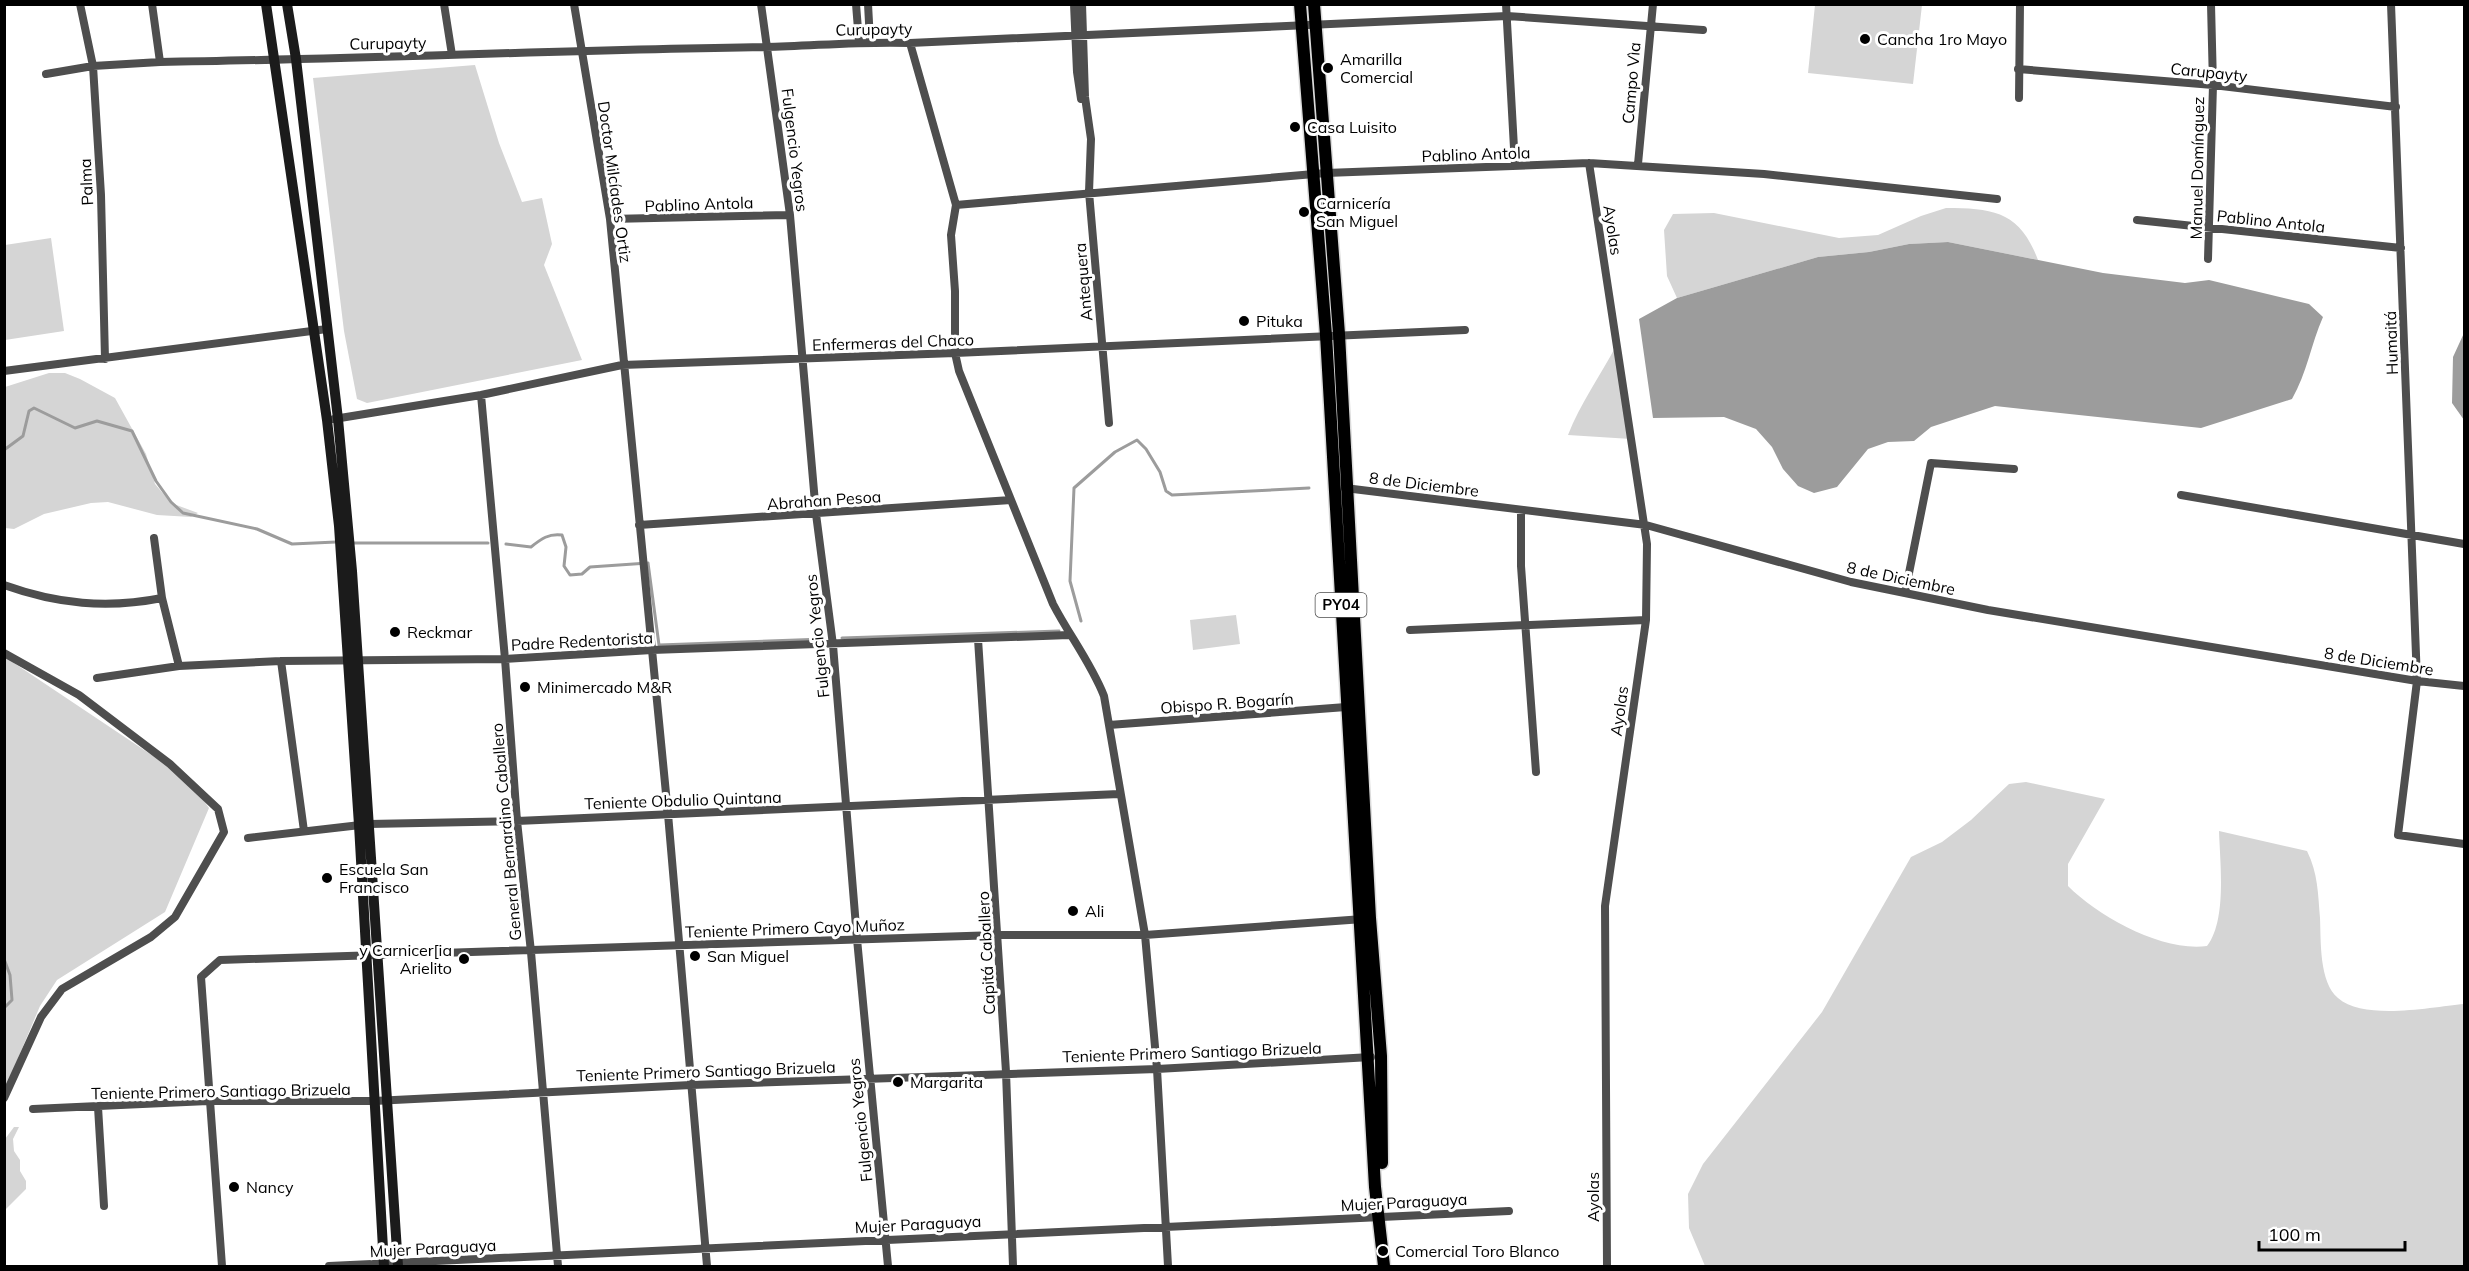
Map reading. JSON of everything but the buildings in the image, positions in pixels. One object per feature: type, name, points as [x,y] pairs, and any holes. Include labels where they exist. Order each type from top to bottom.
[{"type":"main road","points":[[266,4],[313,332],[333,419]]},
{"type":"main road","points":[[286,4],[296,58],[327,329],[346,555],[364,824],[371,957],[374,1101],[384,1265]]},
{"type":"main road","name":"PY04","points":[[1300,4],[1326,335],[1346,708],[1375,1056],[1382,1188],[1379,1211],[1384,1266]]},
{"type":"main road","name":"PY04","points":[[1314,4],[1339,334],[1348,488],[1365,918]]},
{"type":"main road","points":[[371,957],[388,1100],[398,1265]]},
{"type":"street","name":"Palma","points":[[80,4],[93,66],[101,195],[105,358]]},
{"type":"street","points":[[152,4],[160,62]]},
{"type":"street","points":[[444,4],[452,55]]},
{"type":"street","name":"Doctor Milcíades Ortiz","points":[[574,4],[610,219],[622,365],[668,814],[707,1266]]},
{"type":"street","name":"Fulgencio Yegros","points":[[761,4],[790,215],[816,514],[833,645],[845,807],[888,1266]]},
{"type":"street","points":[[856,4],[859,42]]},
{"type":"street","points":[[868,4],[870,41]]},
{"type":"street","points":[[1074,4],[1080,35]]},
{"type":"street","points":[[1080,35],[1082,4]]},
{"type":"street","points":[[1506,4],[1515,166]]},
{"type":"street","name":"Campo Vìa","points":[[1638,164],[1653,4]]},
{"type":"street","points":[[2019,98],[2020,4]]},
{"type":"street","name":"Manuel Domínguez","points":[[2208,260],[2213,85],[2211,4]]},
{"type":"street","name":"Humaitá","points":[[2391,4],[2397,107],[2417,681],[2398,835],[2464,844]]},
{"type":"street","name":"Curupayty","points":[[46,74],[93,66],[160,62],[452,55],[581,49],[768,47],[870,41],[910,43],[1507,16],[1703,30]]},
{"type":"street","name":"Antequera","points":[[1080,35],[1077,72],[1091,139],[1089,192],[1109,423]]},
{"type":"street","points":[[910,43],[956,205],[951,235],[955,291],[955,353],[958,371],[1053,604],[1069,635],[1095,673],[1104,696],[1145,935],[1157,1069],[1167,1266]]},
{"type":"street","name":"Carupayty","points":[[2018,69],[2213,85],[2397,107]]},
{"type":"street","name":"Pablino Antola","points":[[956,205],[1326,173],[1589,163],[1638,164],[1764,174],[1997,199]]},
{"type":"street","name":"Ayolas","points":[[1589,163],[1646,525],[1646,620],[1605,906],[1607,1266]]},
{"type":"street","name":"Pablino Antola","points":[[610,219],[790,215]]},
{"type":"street","name":"Pablino Antola","points":[[2137,220],[2401,248]]},
{"type":"street","points":[[4,371],[327,329]]},
{"type":"street","name":"Enfermeras del Chaco","points":[[333,419],[481,394],[622,365],[1102,347],[1339,334],[1465,330]]},
{"type":"street","name":"General Bernardino Caballero","points":[[481,394],[558,1266]]},
{"type":"street","points":[[1905,593],[1931,463],[2014,469]]},
{"type":"street","name":"8 de Diciembre","points":[[1334,488],[1646,525],[1851,582],[1988,610],[2417,681],[2464,686]]},
{"type":"street","points":[[2181,495],[2464,544]]},
{"type":"street","name":"Abrahan Pesoa","points":[[639,525],[1011,500]]},
{"type":"street","points":[[1521,510],[1521,566],[1536,772]]},
{"type":"street","points":[[154,538],[162,598],[178,666]]},
{"type":"street","points":[[4,585],[50,600],[92,605],[162,598]]},
{"type":"street","points":[[1410,630],[1646,620]]},
{"type":"street","name":"Padre Redentorista","points":[[97,678],[178,666],[281,661],[505,659],[652,650],[1069,635]]},
{"type":"street","name":"Capitá Caballero","points":[[978,639],[1006,1072],[1013,1266]]},
{"type":"street","points":[[4,653],[79,695],[170,764],[218,809],[224,832],[175,917],[151,937],[62,989],[41,1017],[4,1098]]},
{"type":"street","points":[[281,661],[304,831]]},
{"type":"street","name":"Obispo R. Bogarín","points":[[1109,725],[1346,708]]},
{"type":"street","name":"Teniente Obdulio Quintana","points":[[248,838],[364,824],[517,821],[1119,794]]},
{"type":"street","name":"Teniente Primero Cayo Muñoz","points":[[208,1101],[201,977],[219,960],[371,957],[998,935],[1145,935],[1365,918]]},
{"type":"street","name":"Teniente Primero Santiago Brizuela","points":[[33,1109],[208,1101],[374,1101],[1006,1072],[1157,1069],[1375,1056]]},
{"type":"street","points":[[208,1101],[222,1266]]},
{"type":"street","points":[[98,1107],[104,1206]]},
{"type":"street","name":"Mujer Paraguaya","points":[[329,1266],[398,1265],[886,1239],[1164,1228],[1379,1211],[1509,1211]]},
{"type":"shaded area","name":"Cancha 1ro Mayo","points":[[1815,5],[1922,5],[1913,84],[1808,73]]},
{"type":"shaded area","points":[[475,65],[499,143],[522,202],[542,198],[552,244],[544,265],[582,360],[367,403],[357,399],[344,331],[313,78]]},
{"type":"shaded area","points":[[1946,208],[1978,209],[2003,216],[2014,222],[2031,244],[2038,260],[1948,242],[1909,244],[1869,252],[1818,257],[1677,298],[1667,276],[1664,230],[1673,214],[1714,213],[1839,238],[1878,235]]},
{"type":"shaded area","points":[[51,238],[64,331],[5,340],[5,245]]},
{"type":"shaded area","points":[[1948,242],[2103,273],[2185,283],[2209,280],[2309,304],[2323,317],[2292,399],[2201,428],[1995,406],[1931,427],[1914,441],[1888,442],[1868,449],[1837,487],[1814,493],[1798,486],[1783,469],[1772,447],[1756,429],[1724,417],[1653,418],[1639,319],[1677,298],[1818,257],[1869,252],[1909,244]]},
{"type":"shaded area","points":[[2464,333],[2464,420],[2452,403],[2453,357]]},
{"type":"shaded area","points":[[1616,346],[1631,439],[1568,435],[1584,401]]},
{"type":"shaded area","points":[[49,373],[65,373],[115,398],[146,454],[155,484],[171,503],[198,513],[191,517],[157,515],[108,502],[91,503],[44,514],[14,529],[5,528],[5,387]]},
{"type":"shaded area","points":[[1236,615],[1240,644],[1193,650],[1190,620]]},
{"type":"shaded area","points":[[5,657],[189,780],[209,808],[165,912],[57,980],[40,1006],[5,1089]]},
{"type":"shaded area","points":[[2026,782],[2105,799],[2068,864],[2068,886],[2096,909],[2132,930],[2171,944],[2207,946],[2213,935],[2220,907],[2219,831],[2307,851],[2317,884],[2324,972],[2327,982],[2338,998],[2350,1005],[2381,1011],[2464,1004],[2464,1266],[1705,1266],[1689,1228],[1688,1194],[1703,1164],[1822,1012],[1911,857],[1942,842],[1971,820],[2009,784]]},
{"type":"shaded area","points":[[14,1127],[19,1127],[13,1139],[14,1151],[20,1160],[20,1171],[26,1181],[26,1189],[5,1210],[5,1139]]},
{"type":"waterway","points":[[4,450],[23,436],[29,411],[34,408],[75,428],[97,421],[132,431],[156,481],[171,502],[183,513],[257,529],[292,544],[336,542]]},
{"type":"waterway","points":[[1081,621],[1070,581],[1074,488],[1115,452],[1137,440],[1146,449],[1160,472],[1166,491],[1172,495],[1309,488]]},
{"type":"waterway","points":[[506,544],[531,547],[545,537],[562,535],[566,547],[564,566],[570,575],[582,574],[590,567],[648,563],[659,645],[824,639]]},
{"type":"waterway","points":[[352,543],[488,543]]},
{"type":"waterway","points":[[842,638],[1059,631]]},
{"type":"waterway","points":[[4,959],[10,975],[12,1000],[4,1008]]},
{"type":"place","name":"Cancha 1ro Mayo","points":[[1865,39]]},
{"type":"place","name":"Amarilla Comercial","points":[[1328,68]]},
{"type":"place","name":"Casa Luisito","points":[[1295,127]]},
{"type":"place","name":"Carnicería San Miguel","points":[[1304,212]]},
{"type":"place","name":"Pituka","points":[[1244,321]]},
{"type":"place","name":"Reckmar","points":[[395,632]]},
{"type":"place","name":"Minimercado M&R","points":[[525,687]]},
{"type":"place","name":"Escuela San Francisco","points":[[327,878]]},
{"type":"place","name":"Ali","points":[[1073,911]]},
{"type":"place","name":"San Miguel","points":[[695,956]]},
{"type":"place","name":"y Carnicer[ia Arielito","points":[[464,959]]},
{"type":"place","name":"Margarita","points":[[898,1082]]},
{"type":"place","name":"Nancy","points":[[234,1187]]},
{"type":"place","name":"Comercial Toro Blanco","points":[[1383,1251]]}]
